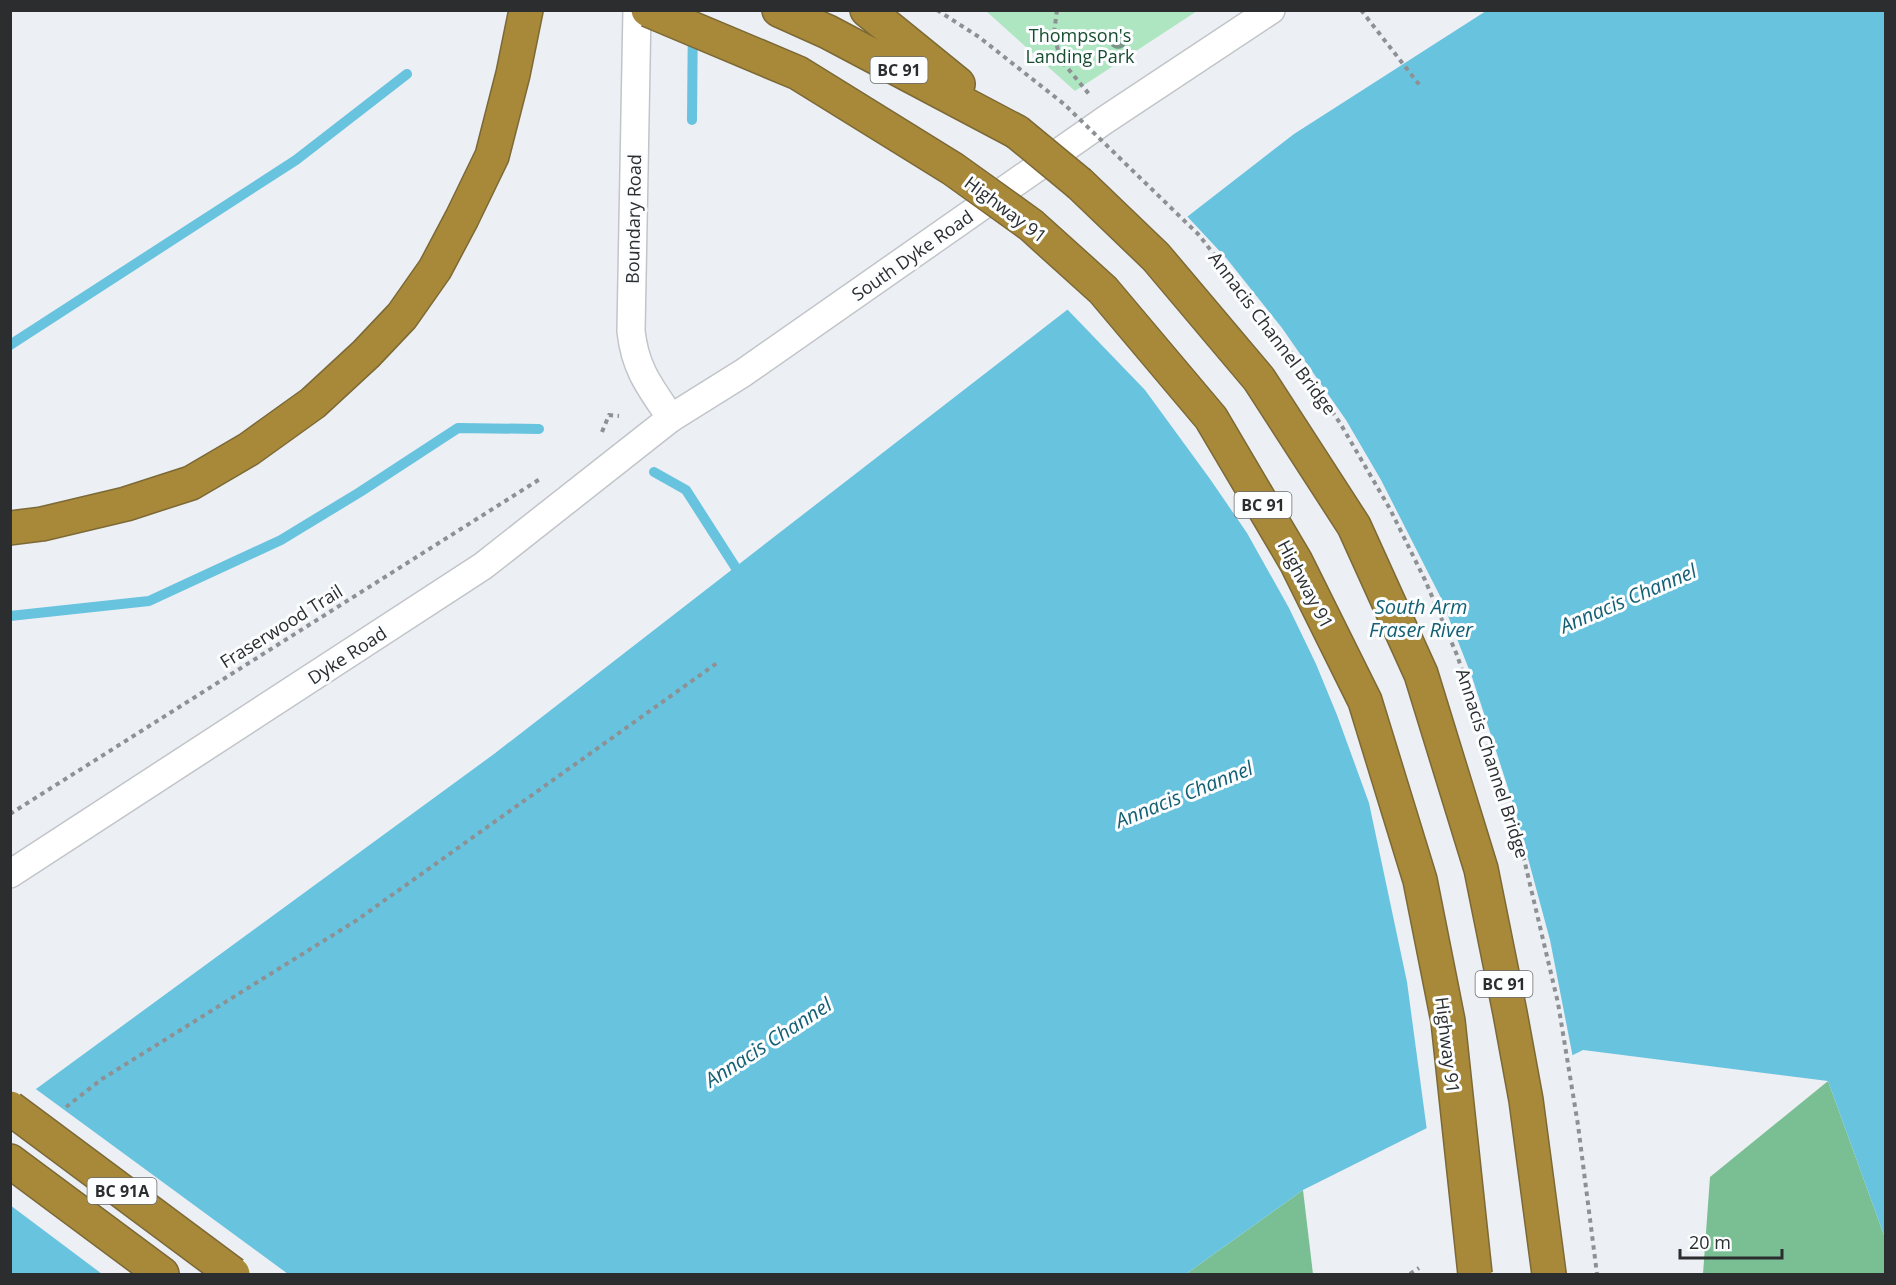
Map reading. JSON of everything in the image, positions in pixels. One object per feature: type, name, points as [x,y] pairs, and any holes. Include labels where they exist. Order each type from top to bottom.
[{"type":"highway","points":[[10,528],[42,524],[126,504],[191,483],[249,448],[313,403],[366,354],[402,316],[435,269],[492,156],[513,74],[526,10]]},
{"type":"highway","name":"Highway 91","points":[[648,10],[798,73],[954,169],[1031,225],[1103,290],[1211,418],[1296,562],[1365,700],[1420,880],[1448,1021],[1475,1275]]},
{"type":"highway","name":"BC 91","points":[[779,10],[828,32],[1017,132],[1080,184],[1156,257],[1259,379],[1354,526],[1421,674],[1480,868],[1526,1100],[1549,1275]]},
{"type":"highway","points":[[867,10],[1017,132]]},
{"type":"highway","name":"BC 91A","points":[[10,1108],[233,1275]]},
{"type":"highway","points":[[10,1161],[162,1275]]},
{"type":"street","name":"Boundary Road","points":[[637,10],[631,331],[633,353],[643,376],[671,418]]},
{"type":"street","name":"South Dyke Road","points":[[671,418],[743,373],[1105,120],[1271,10]]},
{"type":"street","name":"Dyke Road","points":[[10,874],[483,566],[671,418]]},
{"type":"path","name":"Annacis Channel Bridge","points":[[937,10],[979,37],[1064,104],[1198,234],[1289,349],[1340,423],[1390,509],[1425,580],[1457,656],[1524,859],[1558,1003],[1578,1125],[1598,1275]]},
{"type":"path","points":[[1057,10],[1054,33],[1060,59],[1083,86],[1105,120]]},
{"type":"path","points":[[1361,10],[1421,87]]},
{"type":"path","name":"Fraserwood Trail","points":[[10,814],[541,478]]},
{"type":"path","points":[[66,1107],[102,1079],[357,920],[717,663]]},
{"type":"path","points":[[1410,1275],[1419,1268]]},
{"type":"green space","name":"Thompson's Landing Park","points":[[986,11],[1197,11],[1075,91]]},
{"type":"green space","points":[[1828,1081],[1885,1238],[1885,1274],[1703,1274],[1710,1177]]},
{"type":"green space","points":[[1303,1190],[1313,1274],[1186,1274]]},
{"type":"water","name":"South Arm Fraser River","points":[[1486,11],[1885,11],[1885,1238],[1828,1081],[1583,1050],[1303,1190],[1186,1274],[11,1274],[10,1108],[494,754],[1294,134]]},
{"type":"pier","points":[[1185,214],[1227,259],[1282,328],[1346,420],[1381,480],[1441,598],[1472,677],[1515,810],[1550,940],[1573,1058],[1427,1131],[1407,982],[1369,803],[1316,664],[1289,608],[1247,533],[1210,479],[1145,390],[1065,307]]},
{"type":"pier","points":[[33,1087],[288,1274],[102,1274],[10,1205],[10,1104]]},
{"type":"waterway","points":[[692,120],[693,10]]},
{"type":"waterway","points":[[10,345],[296,160],[407,74]]},
{"type":"waterway","points":[[10,616],[149,601],[281,540],[458,428],[539,429]]},
{"type":"waterway","points":[[654,472],[686,490],[743,579]]},
{"type":"water label","name":"Annacis Channel","points":[[1628,598]]},
{"type":"water label","name":"Annacis Channel","points":[[1184,794]]},
{"type":"water label","name":"Annacis Channel","points":[[768,1042]]}]
